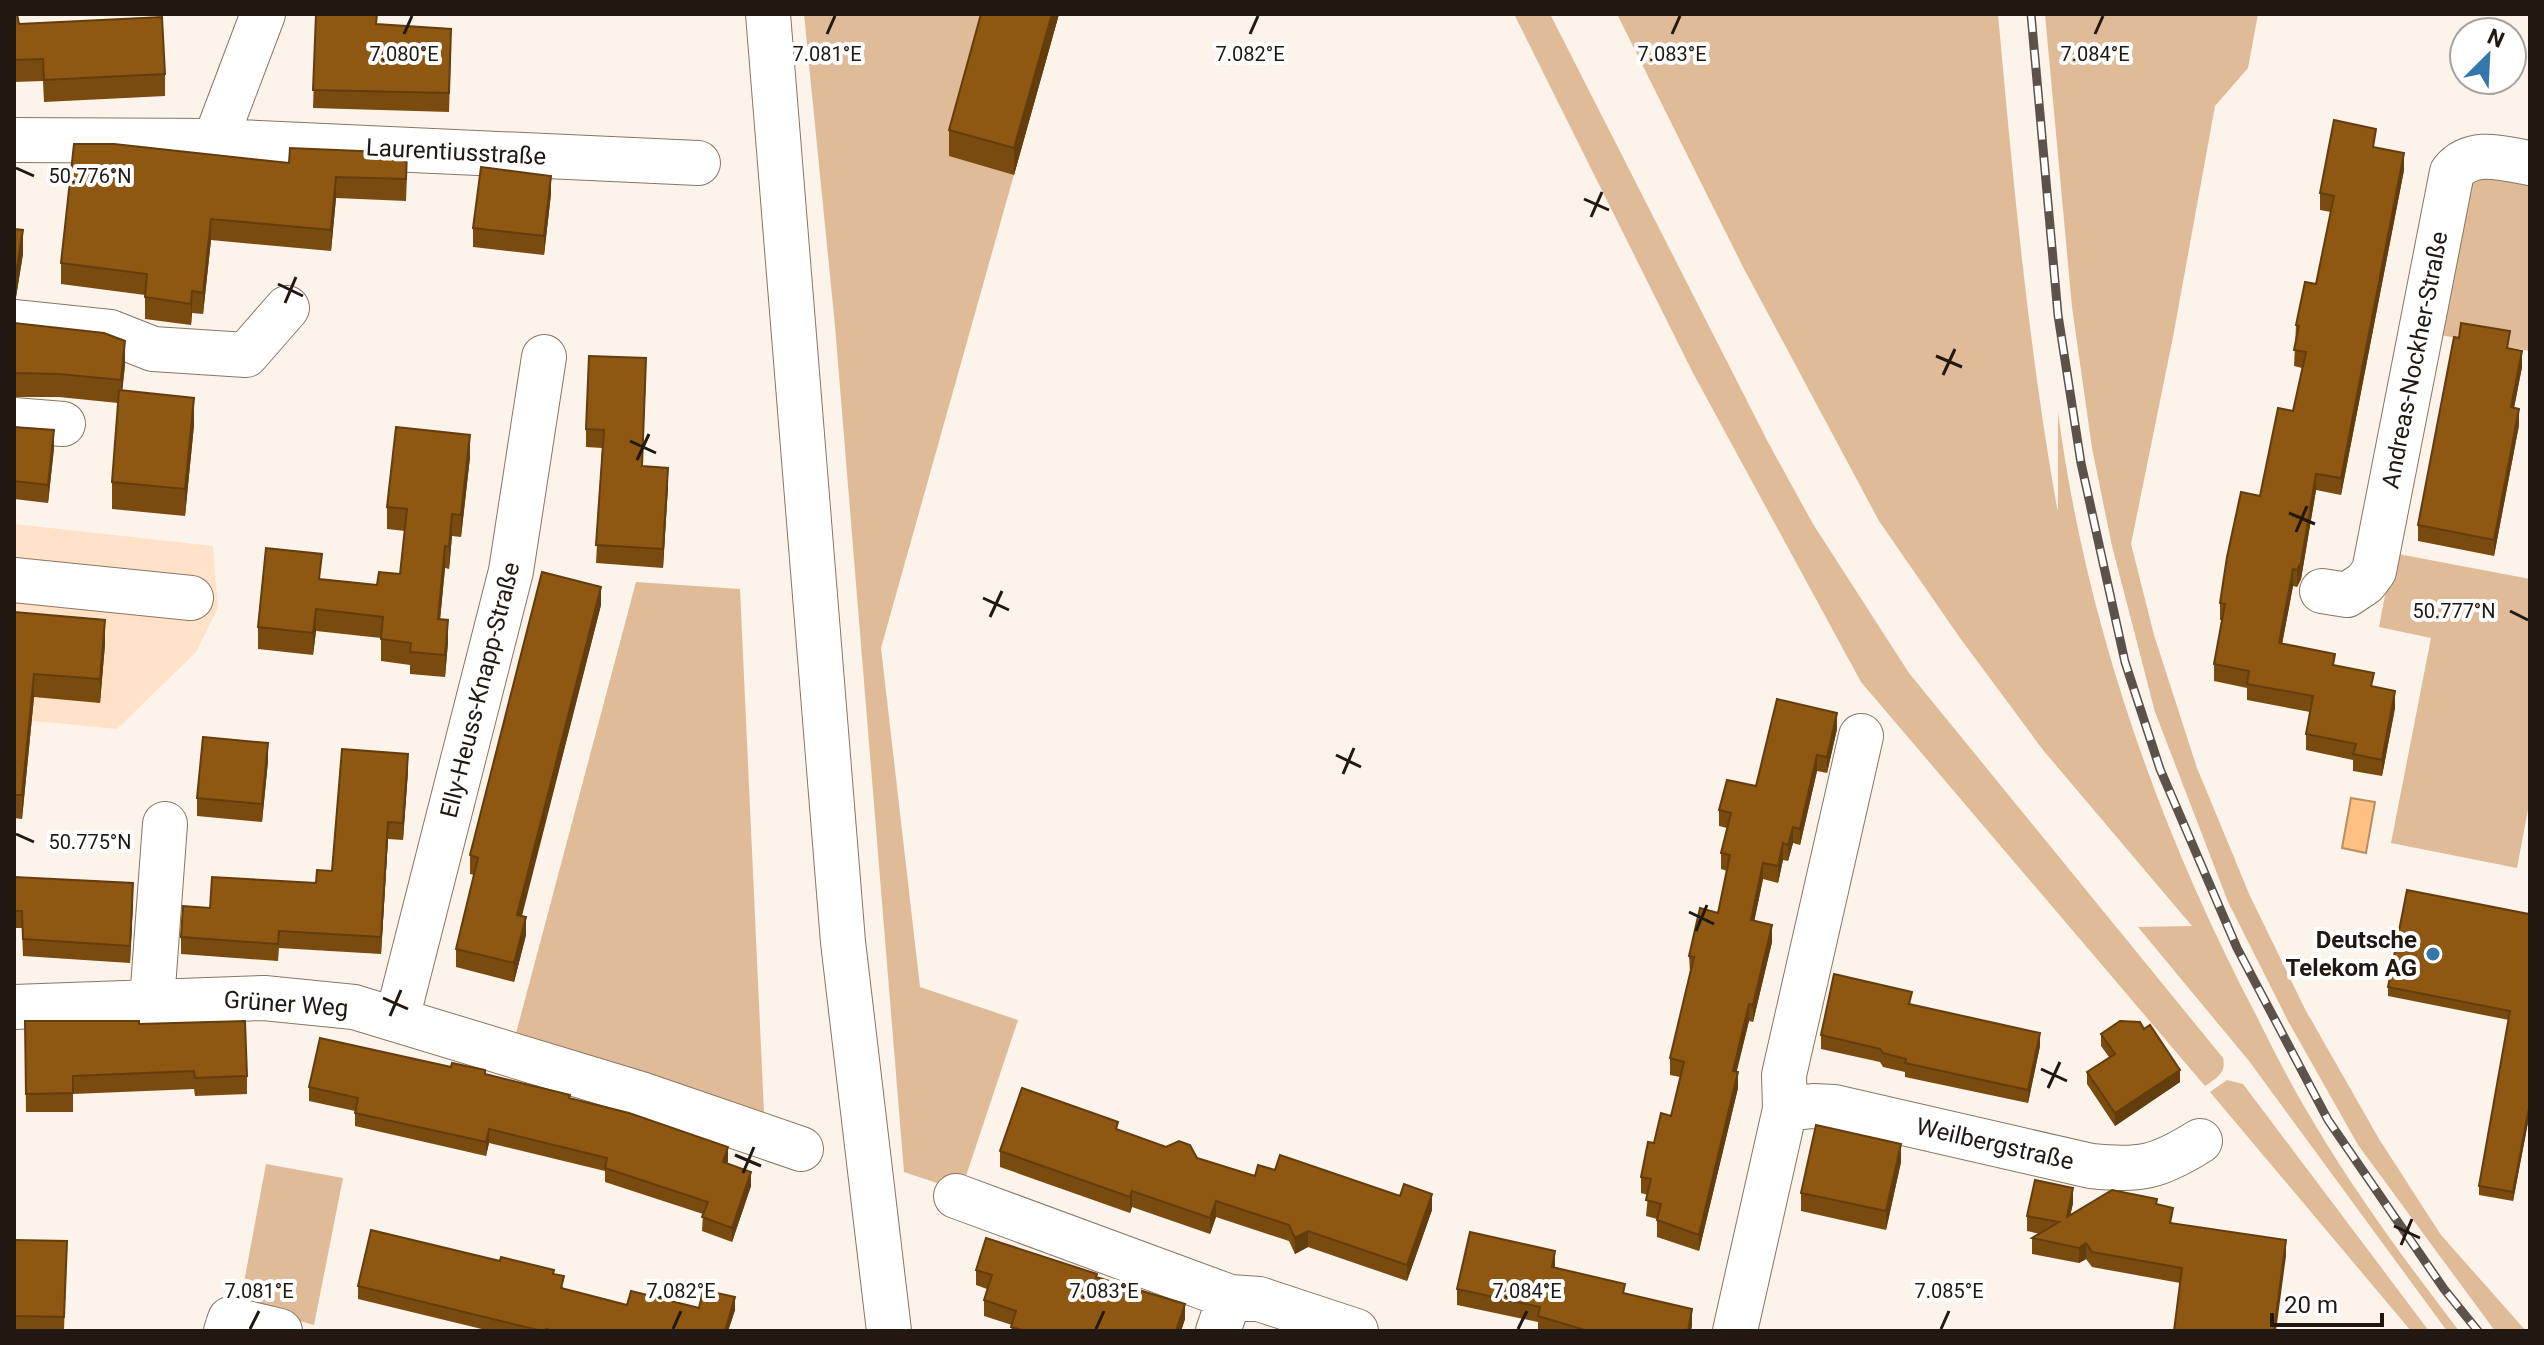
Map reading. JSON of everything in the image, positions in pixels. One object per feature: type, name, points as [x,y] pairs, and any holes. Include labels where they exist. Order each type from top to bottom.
[{"type":"street","points":[[215,141],[263,14]]},
{"type":"street","points":[[768,14],[843,942],[889,1331]]},
{"type":"street","name":"Laurentiusstraße","points":[[14,140],[215,141],[698,163]]},
{"type":"street","name":"Andreas-Nockher-Straße","points":[[2322,591],[2347,595],[2365,583],[2374,571],[2452,172],[2461,161],[2476,156],[2530,163]]},
{"type":"street","points":[[14,322],[110,332],[153,349],[246,355],[287,308]]},
{"type":"street","name":"Elly-Heuss-Knapp-Straße","points":[[397,1019],[511,571],[544,357]]},
{"type":"street","points":[[14,420],[63,424]]},
{"type":"street","points":[[14,580],[191,598]]},
{"type":"street","points":[[1735,1331],[1785,1109],[1784,1075],[1861,736]]},
{"type":"street","points":[[152,1001],[165,824]]},
{"type":"street","name":"Grüner Weg","points":[[14,1007],[264,998],[354,1007],[641,1094],[801,1149]]},
{"type":"street","name":"Weilbergstraße","points":[[1785,1109],[1834,1107],[2091,1166],[2126,1170],[2169,1161],[2200,1141]]},
{"type":"street","points":[[956,1196],[1224,1314],[1259,1299],[1356,1331]]},
{"type":"street","points":[[226,1331],[230,1319],[280,1331]]},
{"type":"shaded area","points":[[804,14],[1059,14],[881,648],[920,987],[1018,1020],[961,1191],[904,1172],[835,326]]},
{"type":"shaded area","points":[[1514,14],[1550,14],[1769,444],[1813,524],[1909,673],[2223,1058],[2222,1071],[2205,1086],[1861,682],[1693,373]]},
{"type":"shaded area","points":[[1617,14],[1998,14],[2030,323],[2057,508],[2058,412],[2087,569],[2131,723],[2188,873],[2291,1084],[2365,1203],[2459,1331],[2447,1331],[2249,1061],[2138,927],[2192,926],[2043,750],[1879,521],[1743,267]]},
{"type":"shaded area","points":[[2045,14],[2258,14],[2248,68],[2215,106],[2131,544],[2154,635],[2197,768],[2250,896],[2305,1009],[2379,1139],[2441,1235],[2526,1331],[2495,1331],[2358,1145],[2288,1021],[2228,902],[2155,712],[2112,546],[2092,448],[2072,307]]},
{"type":"shaded area","points":[[2479,174],[2530,181],[2530,351],[2434,334],[2463,189]]},
{"type":"shaded area","points":[[14,524],[213,546],[218,608],[196,652],[117,729],[14,719]]},
{"type":"shaded area","points":[[2393,553],[2530,579],[2530,799],[2517,868],[2391,843],[2431,638],[2379,627]]},
{"type":"shaded area","points":[[636,582],[740,589],[764,1113],[515,1037]]},
{"type":"shaded area","points":[[2351,798],[2375,802],[2366,853],[2342,848]]},
{"type":"shaded area","points":[[2227,1080],[2243,1084],[2429,1331],[2411,1331],[2210,1092]]},
{"type":"shaded area","points":[[266,1164],[343,1178],[314,1325],[240,1304]]},
{"type":"building","points":[[14,14],[17,14],[19,24],[162,17],[165,74],[44,80],[43,59],[14,60]]},
{"type":"building","points":[[316,14],[377,14],[376,24],[451,29],[449,93],[313,90]]},
{"type":"building","points":[[981,14],[1052,14],[1014,148],[949,130]]},
{"type":"building","points":[[2334,120],[2376,129],[2373,147],[2404,153],[2341,478],[2316,474],[2301,563],[2297,570],[2293,569],[2279,643],[2335,654],[2333,665],[2374,673],[2371,686],[2395,691],[2382,760],[2353,754],[2356,744],[2306,734],[2313,696],[2247,684],[2249,671],[2214,664],[2225,604],[2220,603],[2227,557],[2241,492],[2260,496],[2278,408],[2293,411],[2306,352],[2294,350],[2299,326],[2296,325],[2305,282],[2316,284],[2334,196],[2320,193]]},
{"type":"building","points":[[74,144],[114,144],[289,163],[290,148],[407,153],[406,179],[336,177],[331,230],[211,219],[203,293],[192,291],[191,304],[145,297],[147,274],[61,263]]},
{"type":"building","points":[[481,167],[551,176],[544,236],[473,228]]},
{"type":"building","points":[[14,229],[23,230],[14,274]]},
{"type":"building","points":[[14,323],[104,333],[125,341],[121,380],[14,373]]},
{"type":"building","points":[[2461,323],[2510,331],[2507,348],[2522,351],[2511,407],[2519,409],[2494,540],[2418,525],[2454,337],[2459,338]]},
{"type":"building","points":[[589,356],[646,358],[642,466],[668,468],[663,549],[596,545],[604,430],[586,429]]},
{"type":"building","points":[[119,390],[194,398],[185,489],[112,482]]},
{"type":"building","points":[[14,427],[54,430],[48,485],[14,481]]},
{"type":"building","points":[[396,427],[470,435],[461,515],[452,514],[449,547],[445,546],[438,619],[448,620],[445,655],[410,652],[411,643],[381,639],[383,617],[316,609],[313,633],[258,627],[266,548],[322,554],[319,579],[377,585],[379,572],[400,574],[407,509],[387,507]]},
{"type":"building","points":[[542,572],[601,587],[517,915],[526,917],[514,963],[456,949],[478,858],[470,855]]},
{"type":"building","points":[[14,612],[105,620],[100,679],[34,674],[22,795],[14,795]]},
{"type":"building","points":[[1777,699],[1837,713],[1827,757],[1817,755],[1800,829],[1793,827],[1788,845],[1783,843],[1778,866],[1763,863],[1751,920],[1772,925],[1733,1071],[1738,1072],[1699,1235],[1657,1220],[1661,1204],[1646,1200],[1651,1179],[1641,1177],[1648,1142],[1654,1143],[1661,1113],[1671,1116],[1684,1062],[1670,1058],[1694,957],[1689,956],[1700,908],[1718,913],[1730,855],[1721,853],[1731,813],[1719,810],[1727,780],[1756,786]]},
{"type":"building","points":[[203,737],[268,743],[262,804],[197,798]]},
{"type":"building","points":[[342,749],[408,754],[403,823],[388,822],[381,937],[279,931],[278,944],[181,937],[183,906],[210,908],[212,877],[316,883],[317,870],[332,871]]},
{"type":"building","points":[[14,877],[133,883],[130,946],[23,939],[22,911],[14,911]]},
{"type":"building","points":[[2407,890],[2529,914],[2530,909],[2530,1103],[2513,1192],[2479,1186],[2510,1011],[2388,987]]},
{"type":"building","points":[[1834,974],[1912,992],[1909,1004],[2040,1033],[2028,1090],[1905,1063],[1906,1059],[1883,1053],[1880,1049],[1821,1035]]},
{"type":"building","points":[[25,1021],[139,1021],[139,1024],[245,1021],[247,1076],[195,1078],[194,1071],[73,1076],[73,1093],[26,1094]]},
{"type":"building","points":[[2120,1021],[2140,1022],[2144,1029],[2150,1025],[2180,1070],[2115,1113],[2087,1072],[2115,1054],[2101,1034]]},
{"type":"building","points":[[320,1038],[451,1067],[452,1063],[485,1070],[485,1074],[570,1095],[569,1098],[629,1113],[728,1147],[723,1162],[751,1172],[732,1228],[702,1217],[708,1202],[605,1168],[607,1158],[489,1129],[486,1142],[355,1113],[358,1098],[309,1087]]},
{"type":"building","points":[[1022,1088],[1118,1122],[1116,1129],[1166,1147],[1179,1141],[1190,1145],[1197,1158],[1255,1176],[1258,1165],[1275,1170],[1280,1155],[1400,1196],[1404,1184],[1432,1194],[1407,1265],[1308,1231],[1295,1238],[1289,1225],[1216,1201],[1210,1218],[1132,1191],[1130,1197],[1000,1151]]},
{"type":"building","points":[[1816,1125],[1901,1144],[1886,1211],[1801,1193]]},
{"type":"building","points":[[2035,1180],[2073,1188],[2067,1217],[2112,1190],[2157,1199],[2156,1204],[2173,1208],[2170,1223],[2286,1240],[2274,1331],[2174,1331],[2182,1268],[2092,1252],[2086,1243],[2079,1248],[2032,1238],[2059,1222],[2027,1216]]},
{"type":"building","points":[[371,1230],[500,1261],[501,1257],[554,1270],[553,1274],[564,1276],[561,1288],[627,1305],[631,1291],[699,1308],[703,1290],[735,1297],[725,1331],[542,1331],[358,1286]]},
{"type":"building","points":[[1470,1232],[1555,1251],[1552,1267],[1625,1284],[1623,1293],[1692,1309],[1688,1331],[1588,1331],[1538,1316],[1540,1307],[1457,1289]]},
{"type":"building","points":[[986,1238],[1185,1304],[1176,1331],[1026,1331],[1011,1327],[1016,1311],[984,1300],[992,1275],[976,1270]]},
{"type":"building","points":[[14,1240],[67,1241],[64,1317],[14,1316]]},
{"type":"railway","points":[[2031,14],[2058,315],[2081,463],[2125,662],[2160,769],[2237,948],[2328,1120],[2444,1289],[2478,1331]]},
{"type":"place","name":"Deutsche Telekom AG","points":[[2433,954]]}]
